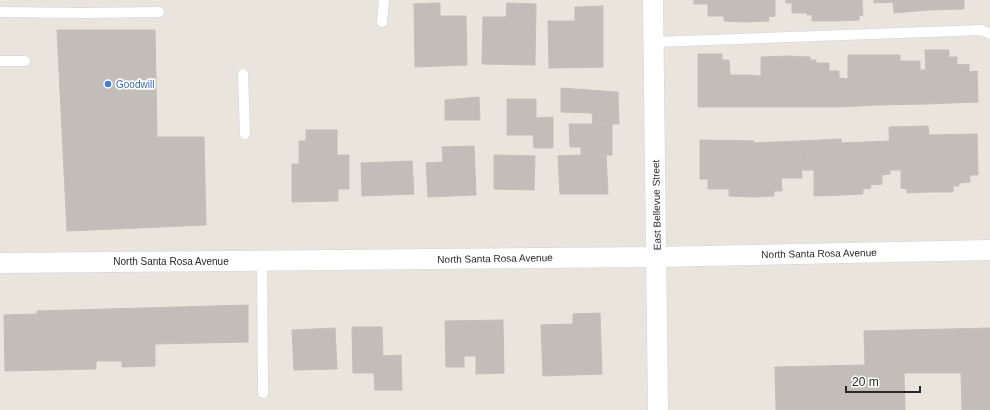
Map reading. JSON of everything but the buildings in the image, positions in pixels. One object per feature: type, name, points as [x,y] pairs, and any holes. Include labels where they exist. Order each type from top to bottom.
[{"type":"street","name":"East Bellevue Street","points":[[653,0],[658,410]]},
{"type":"street","name":"North Santa Rosa Avenue","points":[[0,263],[656,256],[990,250]]},
{"type":"lane","points":[[382,22],[384,0]]},
{"type":"lane","points":[[0,12],[159,12]]},
{"type":"lane","points":[[654,42],[982,30],[990,34]]},
{"type":"lane","points":[[0,61],[25,61]]},
{"type":"lane","points":[[243,74],[245,134]]},
{"type":"lane","points":[[262,260],[263,393]]},
{"type":"place","name":"Goodwill","points":[[108,84]]}]
